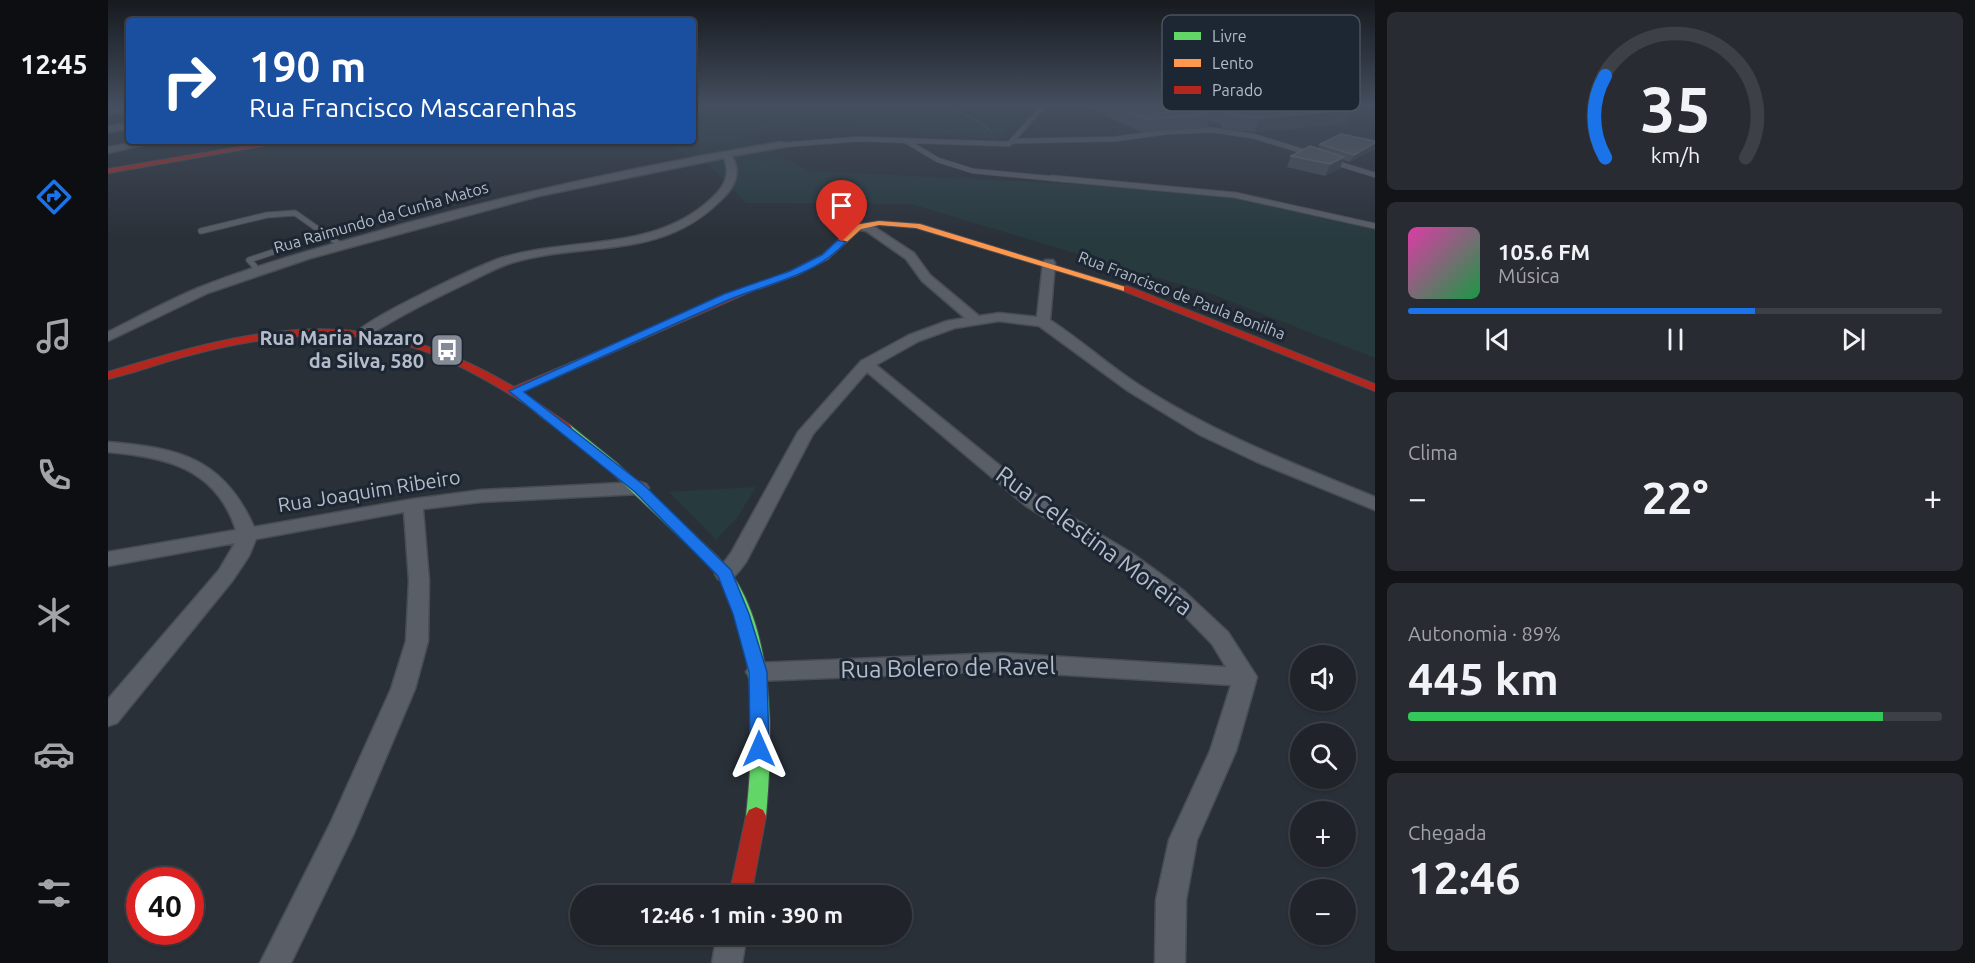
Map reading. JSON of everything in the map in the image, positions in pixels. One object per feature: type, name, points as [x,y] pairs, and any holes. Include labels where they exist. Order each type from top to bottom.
[{"type":"street","points":[[108,171],[240,149]]},
{"type":"street","name":"Rua Raimundo da Cunha Matos","points":[[108,337],[178,302],[258,270],[498,202],[757,149]]},
{"type":"street","points":[[363,333],[396,312],[502,262],[544,252],[639,242],[672,230],[696,216],[729,185],[732,161],[726,154]]},
{"type":"street","name":"Rua Francisco de Paula Bonilha","points":[[863,225],[892,223],[917,226],[1049,263],[1120,286],[1375,388]]},
{"type":"street","points":[[515,391],[728,297],[794,273],[825,257],[863,225],[910,256],[926,278],[975,319]]},
{"type":"street","points":[[1043,322],[1049,263]]},
{"type":"street","points":[[725,574],[739,557],[806,432],[866,364],[914,338],[952,324],[975,319],[999,317],[1043,322],[1133,387],[1206,431],[1263,458],[1375,504]]},
{"type":"street","points":[[108,376],[158,360],[243,338],[310,331],[363,333],[418,344],[450,357],[515,391],[640,489],[725,574],[741,614],[758,672],[760,731],[758,804],[742,885]]},
{"type":"street","name":"Rua Celestina Moreira","points":[[866,364],[1033,502],[1126,559],[1177,596],[1220,638],[1245,677]]},
{"type":"street","points":[[108,447],[146,450],[180,459],[207,472],[230,495],[246,534],[239,556],[226,575],[108,716]]},
{"type":"street","name":"Rua Joaquim Ribeiro","points":[[108,559],[482,495],[640,489]]},
{"type":"street","points":[[275,963],[340,833],[403,689],[417,641],[419,581],[413,505]]},
{"type":"street","name":"Rua Bolero de Ravel","points":[[758,672],[1000,662],[1245,677]]},
{"type":"street","points":[[1170,963],[1171,900],[1183,840],[1223,751],[1245,677]]},
{"type":"street","points":[[727,963],[730,945]]},
{"type":"lane","points":[[919,149],[938,160],[973,171],[1235,195],[1375,226]]},
{"type":"lane","points":[[1293,149],[1375,175]]},
{"type":"lane","points":[[201,231],[288,212],[300,215],[342,246]]},
{"type":"lane","points":[[258,270],[249,260],[276,251]]},
{"type":"green space","points":[[675,149],[767,149],[809,171],[1094,185],[1232,198],[1278,206],[1375,229],[1375,358],[1212,294],[911,204],[746,203],[708,164]]},
{"type":"green space","points":[[756,487],[737,518],[716,540],[669,492]]},
{"type":"building","points":[[1304,149],[1319,149],[1344,157],[1330,164],[1291,156]]},
{"type":"building","points":[[1335,149],[1365,149],[1354,155]]},
{"type":"traffic: fast","points":[[566,428],[612,466],[712,559],[726,576],[739,602],[755,661],[759,693],[761,757],[756,816]]},
{"type":"traffic: slow","points":[[756,287],[794,273],[825,257],[858,227],[879,223],[917,226],[1127,289]]},
{"type":"traffic: jam","points":[[108,171],[240,149]]},
{"type":"traffic: jam","points":[[515,391],[756,287]]},
{"type":"traffic: jam","points":[[1127,289],[1375,388]]},
{"type":"traffic: jam","points":[[108,376],[181,354],[256,337],[331,331],[369,334],[407,342],[450,357],[510,389],[566,428]]},
{"type":"traffic: jam","points":[[742,885],[756,816]]},
{"type":"place","name":"Rua Maria Nazaro da Silva, 580","points":[[447,350]]},
{"type":"route","points":[[759,749],[758,672],[741,614],[725,574],[640,489],[572,433],[515,391],[728,297],[816,263],[842,242]]}]
